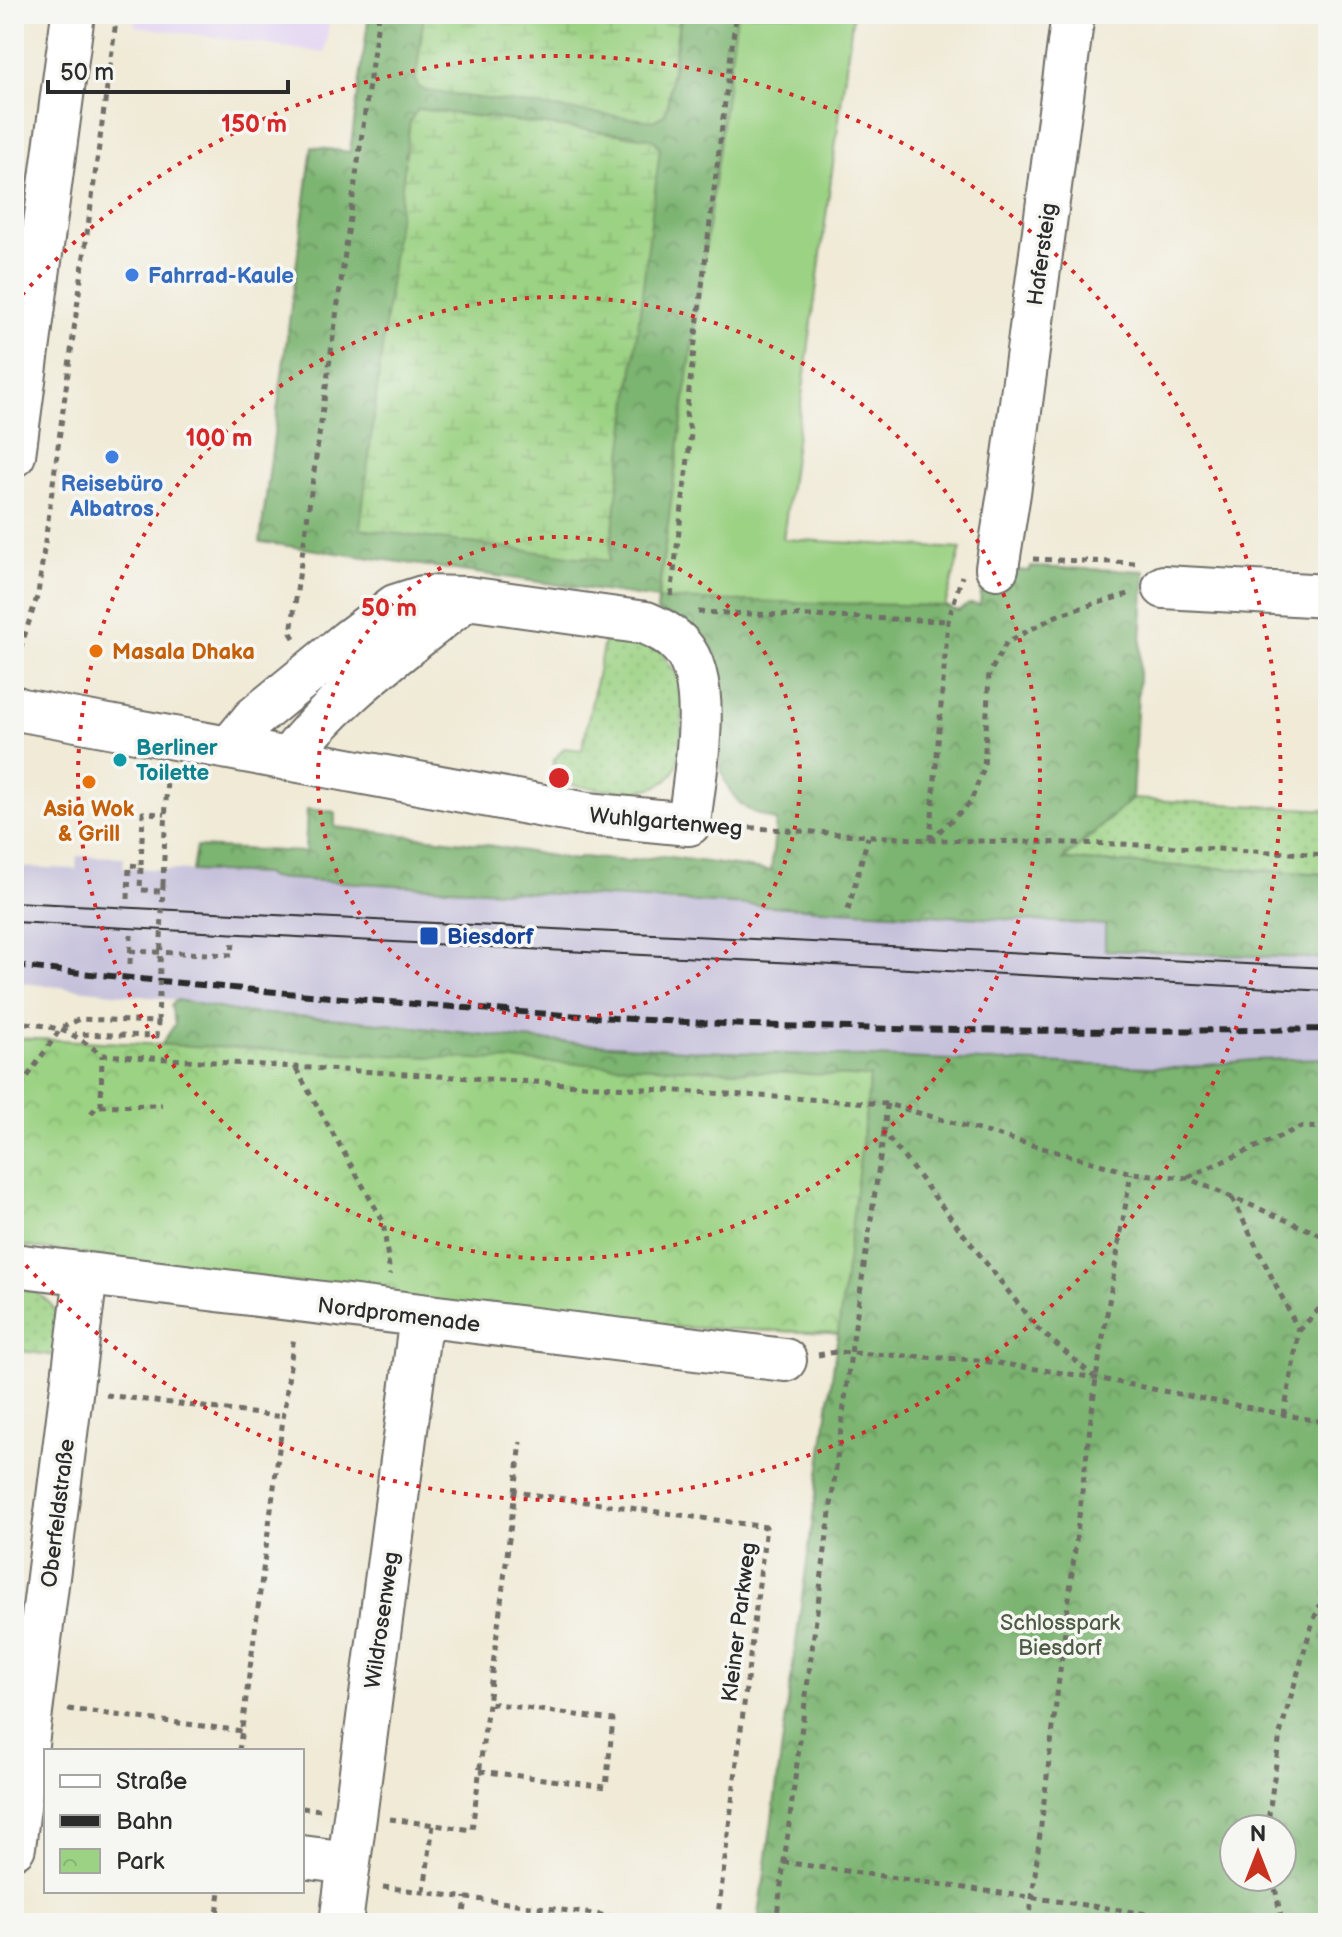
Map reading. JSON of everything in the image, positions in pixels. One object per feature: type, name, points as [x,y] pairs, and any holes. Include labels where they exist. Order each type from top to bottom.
[{"type":"street","points":[[14,455],[73,14]]},
{"type":"street","name":"Hafersteig","points":[[997,563],[1073,14]]},
{"type":"street","points":[[1164,587],[1328,596]]},
{"type":"street","points":[[229,748],[254,718],[315,668],[395,606],[423,597],[467,598],[658,616],[669,634],[684,649],[695,670],[701,699],[689,824]]},
{"type":"street","points":[[288,759],[306,734],[467,598]]},
{"type":"street","name":"Wuhlgartenweg","points":[[18,709],[587,814],[689,824]]},
{"type":"street","name":"Nordpromenade","points":[[14,1265],[785,1360]]},
{"type":"street","name":"Oberfeldstraße","points":[[23,1827],[33,1705],[86,1275]]},
{"type":"street","name":"Wildrosenweg","points":[[341,1923],[355,1815],[405,1314]]},
{"type":"street","points":[[304,1858],[348,1873]]},
{"type":"path","points":[[18,709],[17,659],[40,579],[117,14]]},
{"type":"path","points":[[315,668],[291,633],[379,14]]},
{"type":"path","points":[[736,14],[686,414],[691,434],[658,616],[717,614],[948,621]]},
{"type":"path","points":[[930,840],[948,621],[967,557],[997,563]]},
{"type":"path","points":[[930,840],[970,803],[984,768],[989,674],[1007,642],[1060,614],[1149,588],[1164,587]]},
{"type":"path","points":[[14,769],[15,762]]},
{"type":"path","points":[[74,1034],[157,1036],[164,952],[165,814],[143,813],[140,890],[163,888]]},
{"type":"path","name":"Wuhlgartenweg","points":[[689,824],[868,837],[1121,844],[1328,855]]},
{"type":"path","points":[[848,910],[868,837]]},
{"type":"path","points":[[128,899],[129,865],[141,866]]},
{"type":"path","points":[[130,964],[131,935]]},
{"type":"path","points":[[130,951],[232,955],[233,941]]},
{"type":"path","points":[[14,1096],[61,1028],[80,1019],[158,1022]]},
{"type":"path","points":[[14,1021],[61,1028],[102,1055],[887,1104],[1131,1173],[1187,1178],[1328,1238]]},
{"type":"path","points":[[101,1106],[102,1055]]},
{"type":"path","points":[[296,1068],[383,1221],[405,1314]]},
{"type":"path","points":[[776,1923],[887,1104]]},
{"type":"path","points":[[91,1113],[101,1106],[162,1105]]},
{"type":"path","points":[[1187,1178],[1301,1127],[1328,1128]]},
{"type":"path","points":[[884,1132],[1036,1327],[1096,1378]]},
{"type":"path","points":[[1029,1923],[1096,1378],[1131,1173]]},
{"type":"path","points":[[1232,1197],[1299,1331]]},
{"type":"path","points":[[1284,1414],[1299,1331],[1328,1299]]},
{"type":"path","points":[[239,1749],[299,1301]]},
{"type":"path","points":[[785,1360],[836,1352],[977,1360],[1096,1378],[1328,1423]]},
{"type":"path","points":[[72,1390],[284,1417]]},
{"type":"path","points":[[355,1815],[472,1830],[521,1442]]},
{"type":"path","name":"Kleiner Parkweg","points":[[515,1492],[766,1527],[717,1923]]},
{"type":"path","points":[[1269,1813],[1280,1734],[1313,1621],[1328,1588]]},
{"type":"path","points":[[480,1771],[606,1787],[613,1720],[489,1703]]},
{"type":"path","points":[[33,1705],[242,1731]]},
{"type":"path","points":[[424,1892],[433,1825]]},
{"type":"path","points":[[783,1862],[1211,1923]]},
{"type":"path","points":[[348,1873],[424,1892],[663,1923]]},
{"type":"path","points":[[216,1923],[220,1893]]},
{"type":"path","points":[[1276,1893],[1282,1923]]},
{"type":"path","points":[[463,1923],[466,1897]]},
{"type":"shaded area","points":[[136,14],[330,14],[325,53],[134,26]]},
{"type":"shaded area","points":[[77,856],[124,857],[123,868],[265,874],[270,878],[1106,925],[1106,950],[1328,959],[1328,1058],[1252,1060],[1179,1068],[699,1051],[522,1039],[342,1019],[239,1012],[177,1000],[14,982],[14,867],[76,869]]},
{"type":"green space","points":[[369,14],[424,14],[416,79],[667,107],[681,14],[737,14],[658,598],[945,606],[958,611],[969,604],[980,605],[983,568],[1145,571],[1132,799],[1063,860],[1328,874],[1328,959],[1105,950],[1105,925],[192,871],[196,847],[305,852],[307,809],[335,812],[335,827],[481,844],[576,860],[582,857],[627,861],[663,856],[771,871],[776,821],[743,806],[726,782],[719,756],[721,674],[713,649],[693,628],[657,612],[658,599],[260,542],[312,147],[350,152]],"holes":[[[417,109],[649,138],[660,149]]]},
{"type":"green space","points":[[424,14],[680,14],[664,115],[653,121],[426,91],[418,87],[416,79]]},
{"type":"green space","points":[[737,14],[853,14],[783,539],[961,549],[945,606],[658,599]]},
{"type":"green space","points":[[418,109],[649,138],[660,149],[609,561],[360,529],[410,121]]},
{"type":"green space","points":[[604,641],[646,646],[660,651],[684,685],[679,758],[669,778],[656,786],[621,791],[551,781],[554,760],[564,748],[582,750]]},
{"type":"green space","points":[[1132,799],[1328,810],[1328,874],[1062,860]]},
{"type":"green space","name":"Schlosspark Biesdorf","points":[[177,1000],[239,1012],[342,1019],[522,1039],[699,1051],[1179,1068],[1252,1060],[1328,1058],[1328,1624],[1322,1639],[1328,1642],[1328,1923],[758,1923],[838,1333],[612,1325],[858,1170],[868,1089],[163,1055],[163,1042],[175,1024],[171,1005]]},
{"type":"green space","points":[[14,1038],[870,1077],[838,1333],[612,1325],[14,1245]]},
{"type":"green space","points":[[14,1284],[39,1294],[54,1309],[59,1329],[58,1356],[14,1350]]},
{"type":"tram line","points":[[14,902],[1328,968]]},
{"type":"tram line","points":[[14,922],[1328,991]]},
{"type":"railway","points":[[14,966],[370,1000],[726,1024],[1027,1031],[1328,1029]]},
{"type":"place","name":"Fahrrad-Kaule","points":[[132,275]]},
{"type":"place","name":"Reisebüro Albatros","points":[[112,457]]},
{"type":"place","name":"Masala Dhaka","points":[[96,651]]},
{"type":"place","name":"Berliner Toilette","points":[[120,760]]},
{"type":"place","name":"Asia Wok & Grill","points":[[89,782]]},
{"type":"place","name":"Biesdorf","points":[[429,936]]}]
